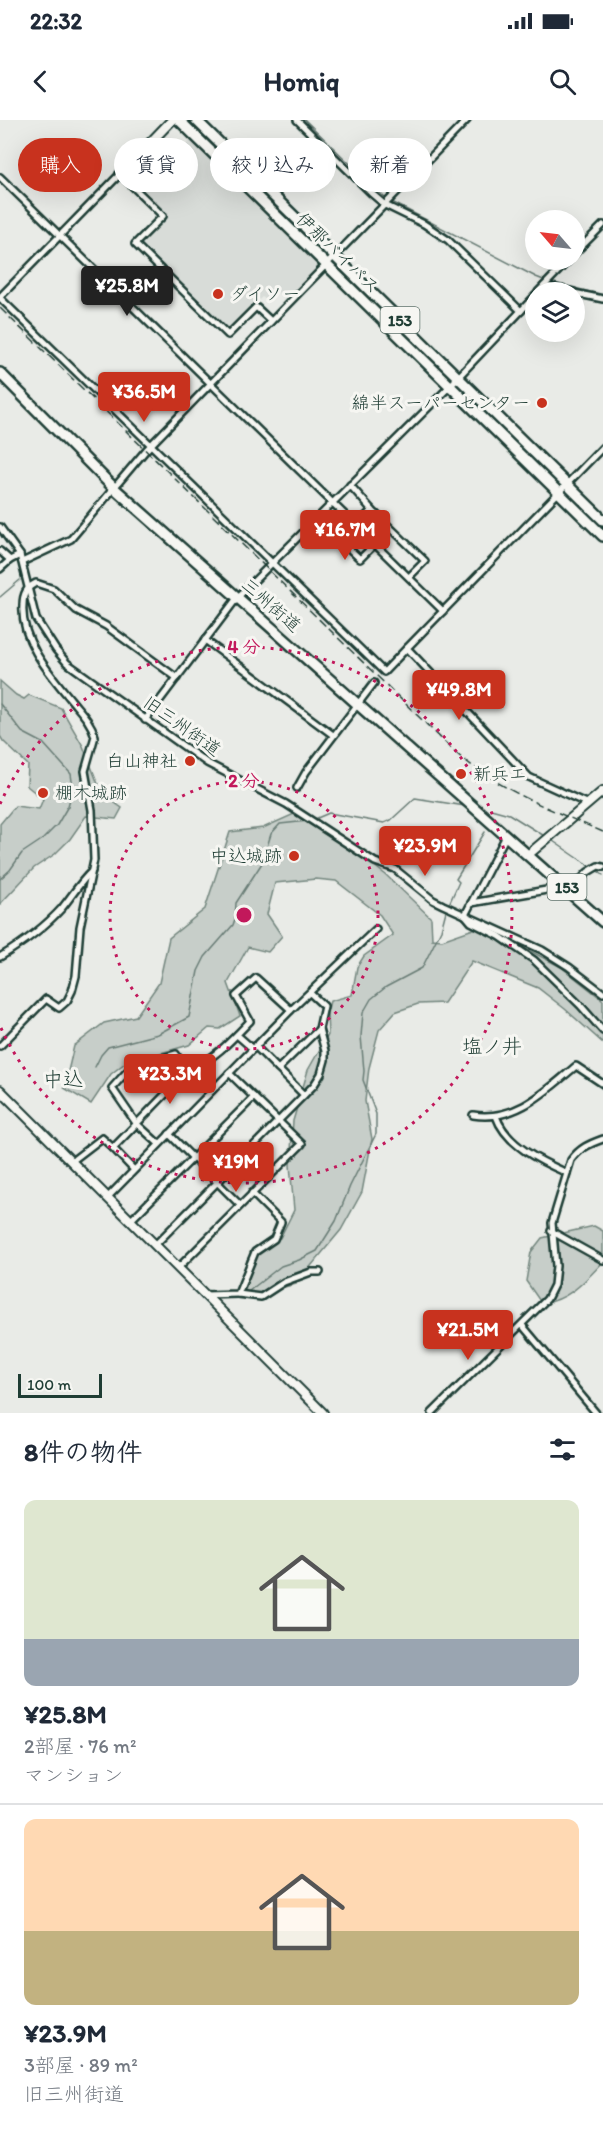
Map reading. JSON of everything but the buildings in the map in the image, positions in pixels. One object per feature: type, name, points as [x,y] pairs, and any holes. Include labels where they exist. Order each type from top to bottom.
[{"type":"highway","name":"伊那バイパス","points":[[179,120],[603,537]]},
{"type":"highway","name":"伊那バイパス","points":[[196,120],[603,520]]},
{"type":"highway","name":"三州街道","points":[[0,373],[114,488],[529,854]]},
{"type":"highway","name":"153","points":[[529,854],[603,921]]},
{"type":"street","points":[[155,138],[172,120]]},
{"type":"street","points":[[297,120],[388,201],[448,240],[521,311]]},
{"type":"street","points":[[22,562],[71,539],[151,445],[467,120]]},
{"type":"street","points":[[0,177],[410,576],[443,611]]},
{"type":"street","points":[[114,180],[0,298],[384,672],[603,447]]},
{"type":"street","points":[[138,192],[163,216],[135,244],[228,335],[256,307],[271,321]]},
{"type":"street","points":[[585,243],[603,225]]},
{"type":"street","points":[[548,282],[560,270]]},
{"type":"street","points":[[585,295],[603,299]]},
{"type":"street","points":[[145,720],[237,598],[451,385],[525,307]]},
{"type":"street","points":[[350,485],[424,561],[410,576]]},
{"type":"street","points":[[357,525],[372,510]]},
{"type":"street","points":[[317,518],[360,559],[376,543]]},
{"type":"street","name":"旧三州街道","points":[[0,528],[20,555],[36,619],[67,663],[210,765],[286,804],[375,862],[395,868],[434,900],[542,950],[603,993]]},
{"type":"street","points":[[0,551],[10,560]]},
{"type":"street","points":[[0,569],[20,555]]},
{"type":"street","points":[[0,1046],[46,999],[59,1008],[72,992],[76,976],[80,927],[94,860],[92,810],[85,771],[95,736],[88,721],[43,661],[28,636],[22,606],[28,586],[36,583],[54,589],[76,610],[106,626],[177,678]]},
{"type":"street","points":[[205,640],[333,735]]},
{"type":"street","points":[[407,648],[529,777],[588,804]]},
{"type":"street","points":[[297,788],[333,735],[374,683]]},
{"type":"street","points":[[529,854],[603,791]]},
{"type":"street","points":[[507,836],[465,915],[471,922],[499,936],[534,960],[603,1031]]},
{"type":"street","points":[[471,903],[568,889],[593,868],[603,867]]},
{"type":"street","points":[[0,957],[42,927],[61,909],[84,878],[92,872]]},
{"type":"street","points":[[108,1197],[254,1047],[376,928]]},
{"type":"street","points":[[112,1148],[187,1072],[208,1062],[250,1021],[236,996],[256,978],[291,1010]]},
{"type":"street","points":[[156,1244],[314,1085],[321,1074],[325,1060],[320,1029],[324,1006],[310,993]]},
{"type":"street","points":[[278,1069],[320,1029]]},
{"type":"street","points":[[237,1035],[254,1047],[304,1095]]},
{"type":"street","points":[[159,1144],[136,1123],[112,1088],[131,1067],[176,1054],[187,1072]]},
{"type":"street","points":[[473,1114],[496,1116],[506,1114],[547,1091],[576,1066],[603,1084]]},
{"type":"street","points":[[179,1267],[302,1144],[229,1073]]},
{"type":"street","points":[[0,1090],[323,1413]]},
{"type":"street","points":[[131,1220],[254,1097]]},
{"type":"street","points":[[496,1116],[505,1134],[517,1145],[567,1173]]},
{"type":"street","points":[[169,1134],[240,1205]]},
{"type":"street","points":[[72,1161],[102,1138],[134,1170]]},
{"type":"street","points":[[432,1413],[547,1299],[554,1285],[556,1266],[551,1231],[555,1210],[571,1160],[586,1145],[603,1139]]},
{"type":"street","points":[[238,1294],[255,1252],[274,1239],[281,1222],[252,1193]]},
{"type":"street","points":[[551,1231],[603,1260]]},
{"type":"street","points":[[205,1295],[238,1294],[261,1297],[284,1282],[311,1272],[320,1272]]},
{"type":"street","points":[[522,1325],[596,1413]]},
{"type":"shaded area","points":[[198,147],[210,159],[210,192],[244,192],[320,267],[290,298],[288,296],[285,299],[276,290],[266,300],[262,297],[228,330],[140,246],[141,241],[167,214],[144,192],[198,192]]},
{"type":"shaded area","points":[[0,681],[24,699],[29,695],[61,708],[83,746],[102,794],[122,808],[116,819],[86,816],[70,839],[55,854],[34,868],[0,904],[0,824],[15,806],[39,809],[43,799],[27,786],[28,765],[0,736]]},
{"type":"shaded area","points":[[294,814],[386,875],[431,918],[432,939],[442,940],[476,928],[519,945],[561,967],[603,1000],[603,1043],[538,988],[472,961],[444,1003],[418,1004],[395,1012],[379,1030],[369,1068],[365,1101],[372,1139],[362,1192],[341,1230],[296,1284],[245,1297],[247,1260],[254,1249],[280,1238],[294,1210],[290,1165],[293,1121],[308,1070],[328,1035],[327,1013],[330,1001],[352,995],[357,967],[364,956],[393,935],[380,915],[336,881],[316,879],[275,883],[267,914],[282,936],[268,952],[248,947],[228,983],[240,1016],[220,1029],[209,1028],[189,1045],[125,1063],[111,1074],[91,1104],[64,1088],[74,1046],[104,1023],[136,1016],[159,983],[169,938],[205,909],[230,832],[263,828]]},
{"type":"shaded area","points":[[594,1226],[603,1231],[603,1262],[569,1294],[542,1304],[526,1281],[531,1252],[542,1238]]},
{"type":"waterway","points":[[305,120],[386,199]]},
{"type":"waterway","points":[[390,201],[546,281]]},
{"type":"waterway","points":[[585,291],[603,295]]},
{"type":"waterway","points":[[0,597],[20,580]]},
{"type":"waterway","points":[[0,704],[22,732],[43,743],[71,774],[73,788],[68,806],[57,825],[43,839],[22,853],[10,870],[0,879]]},
{"type":"waterway","points":[[315,819],[329,813],[384,823],[391,820],[415,798],[465,806]]},
{"type":"waterway","points":[[491,809],[509,814],[546,837]]},
{"type":"waterway","points":[[95,1067],[108,1047],[158,1034],[189,1017],[198,971],[205,957],[233,925],[236,903],[262,863],[271,834],[280,824],[308,821]]},
{"type":"waterway","points":[[449,904],[459,882],[456,879],[485,832]]},
{"type":"waterway","points":[[550,839],[591,867]]},
{"type":"waterway","points":[[595,869],[603,875]]},
{"type":"waterway","points":[[249,1291],[281,1266],[317,1251],[336,1221],[350,1186],[376,1134],[376,1114],[363,1080],[361,1036],[363,1013],[371,999],[386,987],[422,968],[441,930],[446,911]]},
{"type":"railway","points":[[0,308],[457,754],[510,789],[603,832]]},
{"type":"place","name":"ダイソー","points":[[218,294]]},
{"type":"place","name":"綿半スーパーセンター","points":[[542,403]]},
{"type":"place","name":"白山神社","points":[[190,761]]},
{"type":"place","name":"新兵エ","points":[[461,774]]},
{"type":"place","name":"棚木城跡","points":[[43,793]]},
{"type":"place","name":"中込城跡","points":[[294,856]]},
{"type":"district","name":"塩ノ井","points":[[492,1046]]},
{"type":"district","name":"中込","points":[[63,1079]]}]
